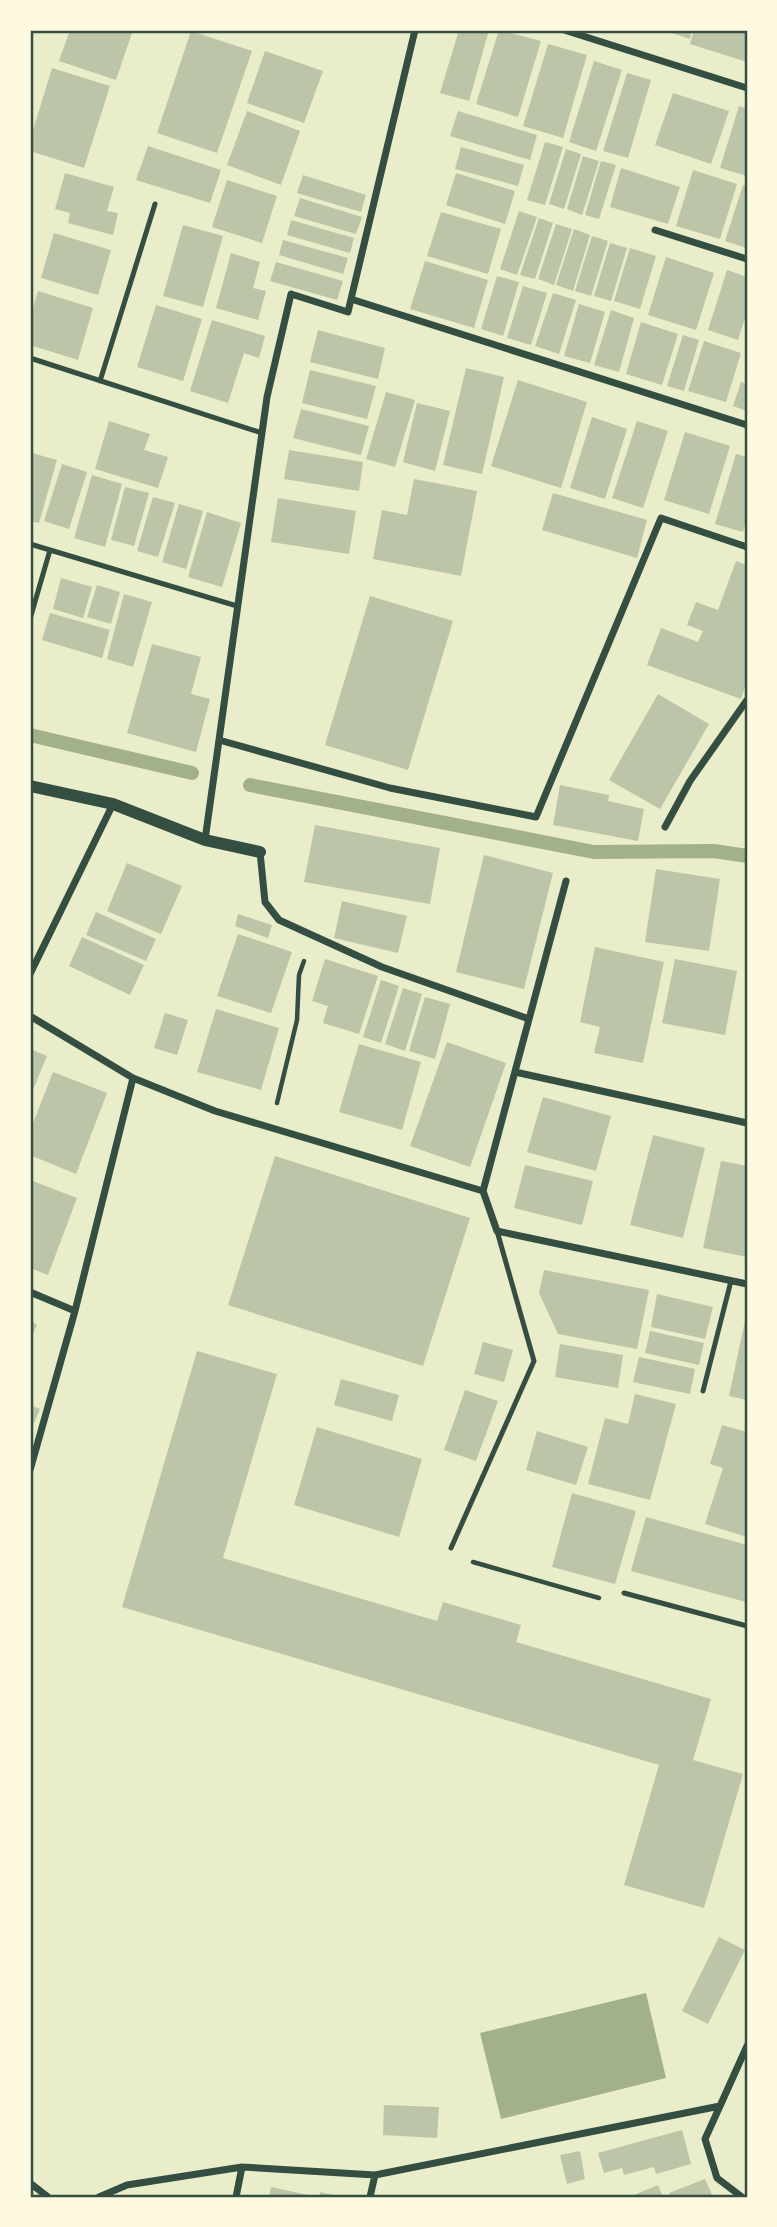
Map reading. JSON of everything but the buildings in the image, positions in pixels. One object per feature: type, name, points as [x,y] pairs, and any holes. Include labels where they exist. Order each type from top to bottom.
[{"type":"street","points":[[205,840],[267,397],[291,294],[348,312],[415,30]]},
{"type":"street","points":[[564,30],[747,88]]},
{"type":"street","points":[[655,230],[747,259]]},
{"type":"street","points":[[351,299],[747,425]]},
{"type":"street","points":[[219,740],[390,788],[536,817],[661,518],[747,547]]},
{"type":"street","points":[[665,827],[690,781],[747,700]]},
{"type":"street","points":[[30,786],[113,804],[205,840],[260,852],[265,902],[279,920],[382,967],[530,1019]]},
{"type":"street","points":[[30,974],[113,804]]},
{"type":"street","points":[[566,881],[483,1191],[497,1231],[747,1284]]},
{"type":"street","points":[[30,1016],[133,1078],[215,1111],[483,1191]]},
{"type":"street","points":[[515,1072],[747,1123]]},
{"type":"street","points":[[30,1470],[75,1311],[133,1078]]},
{"type":"street","points":[[30,1292],[75,1311]]},
{"type":"street","points":[[742,2197],[716,2178],[705,2139],[747,2046]]},
{"type":"street","points":[[99,2197],[127,2185],[242,2167],[375,2175],[720,2106]]},
{"type":"street","points":[[236,2197],[242,2167]]},
{"type":"street","points":[[370,2197],[375,2175]]},
{"type":"street","points":[[30,2183],[48,2197]]},
{"type":"lane","points":[[100,381],[155,204]]},
{"type":"lane","points":[[30,358],[262,433]]},
{"type":"lane","points":[[30,544],[237,606]]},
{"type":"lane","points":[[30,619],[50,550]]},
{"type":"lane","points":[[451,1548],[534,1361],[497,1231]]},
{"type":"lane","points":[[703,1391],[732,1281]]},
{"type":"lane","points":[[624,1593],[747,1626]]},
{"type":"path","points":[[271,1128],[297,1020],[299,975],[313,935]]},
{"type":"path","points":[[451,1548],[474,1562],[600,1598],[624,1593]]},
{"type":"shaded area","points":[[646,1993],[666,2078],[501,2119],[480,2033]]},
{"type":"waterway","points":[[30,735],[192,773]]},
{"type":"waterway","points":[[250,785],[594,852],[714,851],[747,856]]}]
